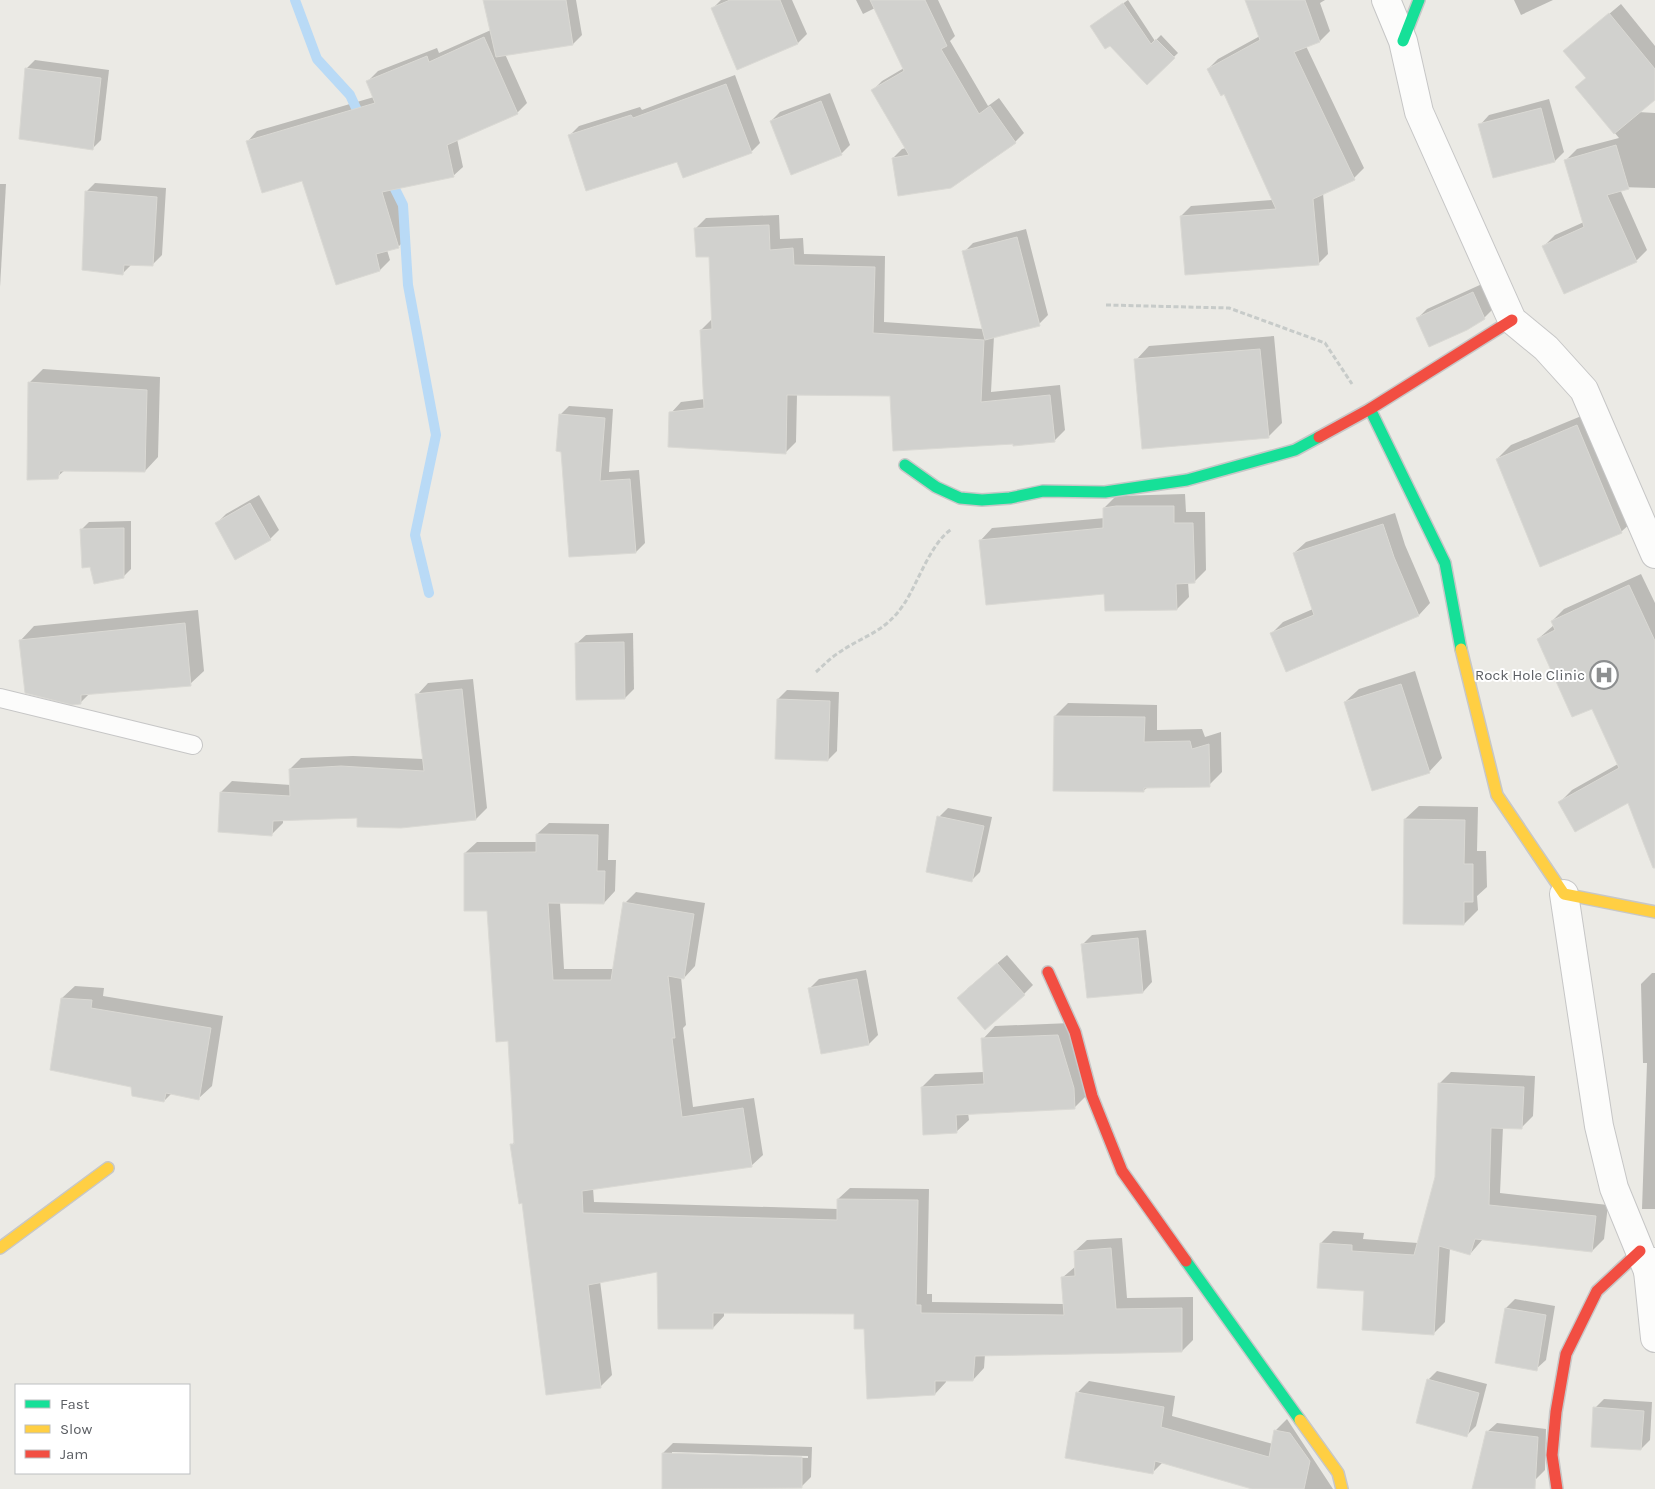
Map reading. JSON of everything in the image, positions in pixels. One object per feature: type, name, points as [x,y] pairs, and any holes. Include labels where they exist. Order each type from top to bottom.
[{"type":"street","points":[[1386,0],[1403,41],[1419,112],[1512,320],[1546,348],[1584,390],[1655,554]]},
{"type":"street","points":[[1403,41],[1418,0]]},
{"type":"street","points":[[905,465],[936,487],[960,498],[1001,498],[1042,492],[1105,492],[1187,480],[1294,450],[1370,409],[1512,320]]},
{"type":"street","points":[[1370,409],[1446,563],[1456,631],[1498,795],[1564,894],[1599,1126],[1614,1188],[1648,1261],[1655,1338]]},
{"type":"street","points":[[1564,894],[1655,912]]},
{"type":"street","points":[[1048,972],[1075,1032],[1092,1096],[1122,1171],[1338,1473],[1342,1489]]},
{"type":"street","points":[[0,1248],[108,1168]]},
{"type":"street","points":[[1557,1489],[1552,1455],[1556,1412],[1566,1354],[1597,1291],[1648,1261]]},
{"type":"lane","points":[[0,698],[192,745]]},
{"type":"path","points":[[1106,305],[1229,308],[1325,343],[1370,409]]},
{"type":"path","points":[[816,672],[836,654],[875,634],[890,622],[904,605],[948,532],[960,525],[960,498]]},
{"type":"building","points":[[483,0],[566,0],[573,45],[496,57]]},
{"type":"building","points":[[730,0],[780,0],[798,44],[737,70],[711,8]]},
{"type":"building","points":[[870,0],[925,0],[947,46],[941,49],[979,114],[990,106],[1016,143],[951,188],[898,196],[892,158],[909,155],[871,90],[904,71]]},
{"type":"building","points":[[1245,0],[1305,0],[1320,42],[1294,52],[1355,180],[1313,199],[1319,265],[1185,275],[1180,216],[1276,209],[1224,94],[1221,96],[1207,69],[1260,40]]},
{"type":"building","points":[[1123,3],[1151,44],[1156,39],[1175,58],[1147,85],[1110,46],[1105,49],[1090,26]]},
{"type":"building","points":[[1609,13],[1655,69],[1655,100],[1614,134],[1575,87],[1586,78],[1563,51]]},
{"type":"building","points":[[484,37],[518,114],[447,145],[454,177],[382,192],[399,248],[376,254],[380,271],[336,285],[302,181],[262,193],[246,141],[375,103],[366,81],[427,56],[429,62]]},
{"type":"building","points":[[25,68],[101,78],[93,150],[19,139]]},
{"type":"building","points":[[726,84],[752,153],[683,178],[677,162],[586,191],[568,135],[631,115],[633,118]]},
{"type":"building","points":[[821,101],[842,155],[791,175],[770,121]]},
{"type":"building","points":[[1541,108],[1555,162],[1493,178],[1478,124]]},
{"type":"building","points":[[1616,145],[1629,189],[1607,195],[1637,262],[1564,294],[1542,246],[1584,227],[1564,160]]},
{"type":"building","points":[[85,191],[157,197],[153,266],[124,265],[123,275],[82,270]]},
{"type":"building","points":[[769,225],[770,250],[793,248],[794,265],[875,267],[873,333],[984,340],[981,402],[1050,395],[1055,442],[1013,446],[1013,444],[893,451],[890,396],[787,395],[786,454],[668,447],[669,412],[704,408],[700,330],[712,329],[709,257],[696,257],[694,228]]},
{"type":"building","points":[[1017,237],[1040,326],[985,340],[962,251]]},
{"type":"building","points":[[1473,292],[1485,319],[1467,330],[1429,347],[1416,318]]},
{"type":"building","points":[[1260,349],[1269,438],[1142,449],[1134,359]]},
{"type":"building","points":[[28,382],[147,390],[145,472],[60,471],[58,479],[27,480]]},
{"type":"building","points":[[559,414],[605,418],[600,481],[630,479],[636,553],[569,557],[561,452],[556,451]]},
{"type":"building","points":[[1577,425],[1622,533],[1540,567],[1496,459]]},
{"type":"building","points":[[250,503],[271,540],[235,560],[215,523]]},
{"type":"building","points":[[1116,506],[1174,506],[1174,523],[1193,523],[1195,583],[1176,584],[1177,610],[1105,611],[1104,594],[986,605],[979,540],[1103,528],[1103,508]]},
{"type":"building","points":[[1383,524],[1394,557],[1419,616],[1286,672],[1270,633],[1314,615],[1293,553]]},
{"type":"building","points":[[124,528],[124,578],[94,584],[90,567],[82,568],[80,529]]},
{"type":"building","name":"Rock Hole Clinic","points":[[1629,585],[1655,641],[1655,868],[1653,868],[1628,803],[1575,832],[1558,802],[1619,768],[1592,709],[1572,717],[1537,639],[1555,630],[1551,621]]},
{"type":"building","points":[[185,623],[191,686],[81,695],[81,704],[72,705],[25,693],[19,640]]},
{"type":"building","points":[[624,642],[625,699],[576,700],[575,643]]},
{"type":"building","points":[[1401,684],[1430,773],[1372,791],[1344,702]]},
{"type":"building","points":[[462,689],[476,820],[401,828],[357,827],[357,818],[273,821],[272,836],[218,832],[220,792],[290,796],[289,769],[341,766],[424,771],[415,694]]},
{"type":"building","points":[[777,699],[830,701],[828,761],[775,759]]},
{"type":"building","points":[[1054,716],[1145,717],[1144,742],[1190,741],[1192,749],[1209,744],[1210,787],[1144,788],[1144,792],[1053,791]]},
{"type":"building","points":[[937,816],[984,826],[972,882],[926,872]]},
{"type":"building","points":[[1404,819],[1465,820],[1464,864],[1473,864],[1473,902],[1464,902],[1464,925],[1403,924]]},
{"type":"building","points":[[536,834],[598,835],[597,871],[605,871],[604,904],[548,903],[553,980],[611,980],[623,902],[694,914],[684,979],[668,976],[675,1038],[672,1038],[682,1117],[743,1108],[752,1167],[582,1191],[583,1213],[837,1220],[837,1199],[918,1200],[916,1305],[921,1305],[921,1313],[1064,1315],[1061,1277],[1075,1276],[1074,1251],[1111,1248],[1116,1309],[1182,1308],[1182,1352],[975,1356],[973,1381],[935,1381],[935,1395],[867,1399],[864,1329],[854,1329],[854,1314],[713,1313],[713,1329],[658,1329],[657,1272],[588,1285],[601,1388],[546,1395],[522,1203],[519,1204],[510,1144],[514,1144],[508,1041],[496,1042],[487,911],[464,911],[464,853],[536,852]]},
{"type":"building","points":[[1138,938],[1143,993],[1087,998],[1081,944]]},
{"type":"building","points":[[997,963],[1025,995],[985,1030],[957,998]]},
{"type":"building","points":[[857,979],[869,1045],[821,1054],[808,988]]},
{"type":"building","points":[[61,998],[92,1000],[91,1008],[211,1028],[199,1100],[166,1093],[164,1102],[132,1096],[131,1087],[50,1070]]},
{"type":"building","points":[[1058,1035],[1074,1088],[1075,1109],[956,1115],[957,1133],[923,1135],[921,1087],[984,1084],[981,1038]]},
{"type":"building","points":[[1438,1083],[1524,1087],[1522,1129],[1491,1128],[1489,1205],[1596,1216],[1592,1252],[1475,1239],[1470,1255],[1439,1246],[1434,1335],[1362,1330],[1364,1291],[1317,1288],[1320,1243],[1352,1245],[1352,1251],[1414,1255],[1435,1177]]},
{"type":"building","points":[[1505,1308],[1546,1315],[1537,1371],[1495,1363]]},
{"type":"building","points":[[1427,1379],[1479,1393],[1467,1437],[1416,1423]]},
{"type":"building","points":[[1076,1392],[1164,1407],[1161,1427],[1269,1457],[1274,1430],[1290,1433],[1310,1461],[1304,1489],[1252,1489],[1155,1461],[1153,1474],[1065,1458]]},
{"type":"building","points":[[1593,1407],[1644,1411],[1641,1450],[1591,1447]]},
{"type":"building","points":[[1486,1431],[1538,1437],[1535,1489],[1472,1489]]},
{"type":"building","points":[[662,1453],[802,1457],[802,1488],[662,1489]]},
{"type":"waterway","points":[[295,0],[317,59],[350,95],[362,121]]},
{"type":"waterway","points":[[389,177],[403,205],[408,285],[436,435],[415,535],[429,593]]},
{"type":"traffic: fast","points":[[1403,41],[1419,0]]},
{"type":"traffic: fast","points":[[1370,409],[1445,563],[1461,649]]},
{"type":"traffic: fast","points":[[905,465],[936,487],[960,498],[982,500],[1010,498],[1043,491],[1105,492],[1187,480],[1295,450],[1319,437]]},
{"type":"traffic: fast","points":[[1186,1261],[1300,1420]]},
{"type":"traffic: slow","points":[[1461,649],[1497,795],[1564,894],[1655,912]]},
{"type":"traffic: slow","points":[[0,1248],[108,1168]]},
{"type":"traffic: slow","points":[[1300,1420],[1338,1473],[1342,1489]]},
{"type":"traffic: jam","points":[[1319,437],[1370,409],[1512,320]]},
{"type":"traffic: jam","points":[[1048,972],[1075,1032],[1092,1096],[1122,1171],[1186,1261]]},
{"type":"traffic: jam","points":[[1557,1489],[1552,1455],[1556,1412],[1566,1354],[1597,1291],[1640,1251]]},
{"type":"place","name":"Rock Hole Clinic","points":[[1604,675]]}]
